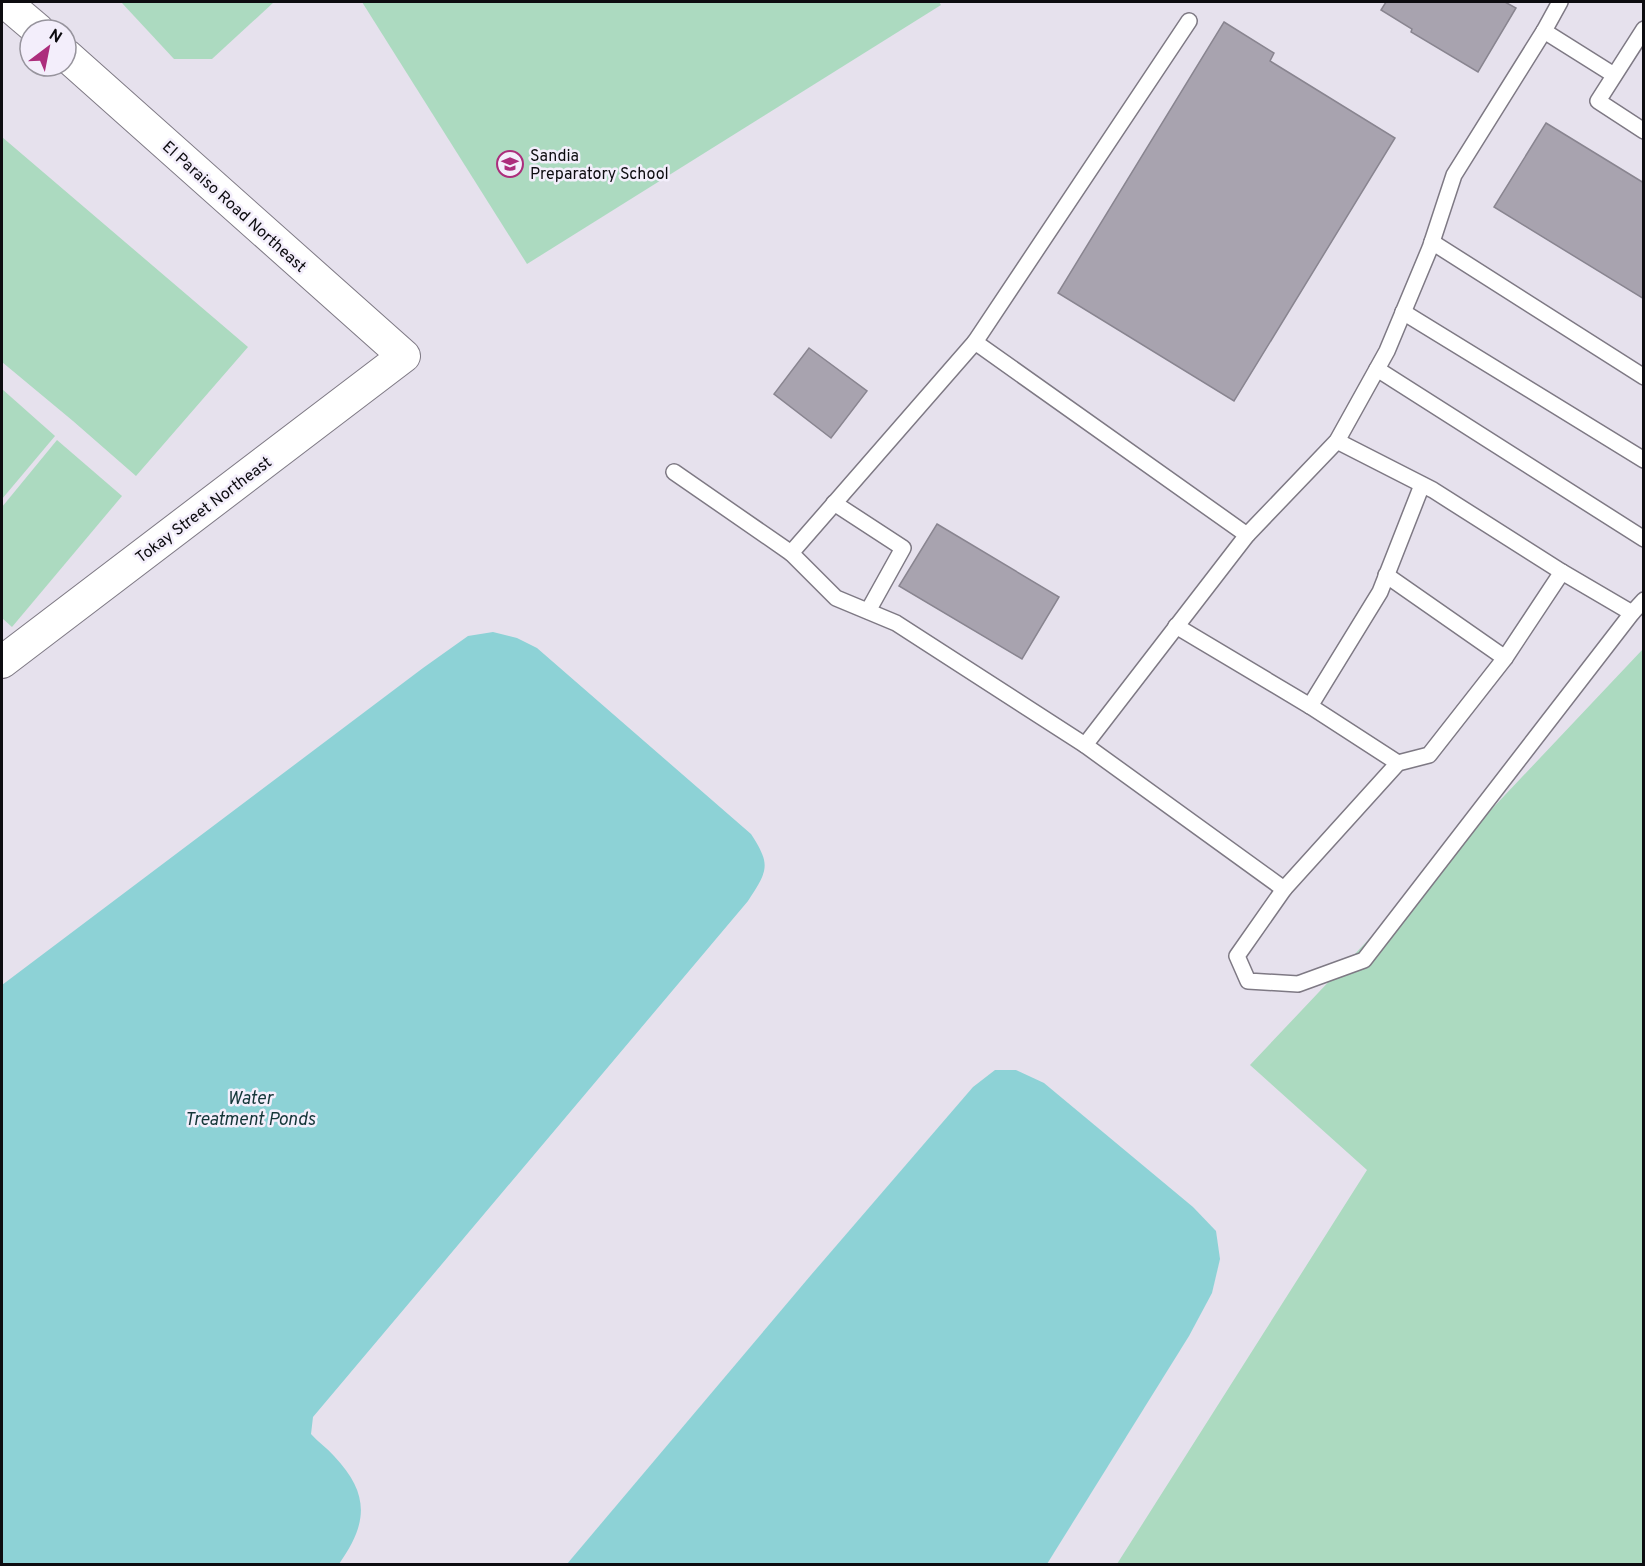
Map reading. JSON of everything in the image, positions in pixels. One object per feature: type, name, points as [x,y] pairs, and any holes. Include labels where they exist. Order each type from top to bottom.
[{"type":"street","points":[[5,2],[24,18]]},
{"type":"street","name":"El Paraiso Road Northeast","points":[[78,66],[404,356]]},
{"type":"street","name":"Tokay Street Northeast","points":[[2,662],[404,356]]},
{"type":"lane","points":[[1085,745],[1246,535],[1337,441],[1377,369],[1403,312],[1432,242],[1454,176],[1560,2]]},
{"type":"lane","points":[[791,553],[975,342],[1189,21]]},
{"type":"lane","points":[[1644,29],[1598,101],[1644,131]]},
{"type":"lane","points":[[1544,31],[1614,75]]},
{"type":"lane","points":[[1432,242],[1644,377]]},
{"type":"lane","points":[[1403,312],[1644,460]]},
{"type":"lane","points":[[975,342],[1246,535]]},
{"type":"lane","points":[[1377,369],[1644,539]]},
{"type":"lane","points":[[1337,441],[1422,485],[1632,613]]},
{"type":"lane","points":[[674,472],[791,553],[836,598],[896,623],[1085,745],[1284,889]]},
{"type":"lane","points":[[1310,706],[1380,592],[1422,485]]},
{"type":"lane","points":[[834,503],[903,548],[868,611]]},
{"type":"lane","points":[[1562,572],[1505,658],[1429,755],[1398,763],[1284,889],[1237,956],[1248,981],[1298,984],[1364,960],[1644,600]]},
{"type":"lane","points":[[1386,575],[1505,658]]},
{"type":"lane","points":[[1176,626],[1310,706],[1398,763]]},
{"type":"green space","points":[[121,2],[274,2],[212,59],[174,59]]},
{"type":"green space","points":[[362,2],[939,2],[941,5],[527,264]]},
{"type":"green space","points":[[2,137],[248,347],[136,476],[2,362]]},
{"type":"green space","points":[[2,389],[55,436],[2,499]]},
{"type":"green space","points":[[57,440],[122,496],[12,627],[2,618],[2,507]]},
{"type":"green space","points":[[1643,649],[1643,1564],[1117,1564],[1367,1170],[1250,1065]]},
{"type":"water","name":"Water Treatment Ponds","points":[[493,632],[517,638],[537,648],[751,834],[762,854],[763,875],[748,901],[313,1417],[311,1434],[346,1470],[359,1496],[360,1522],[349,1549],[339,1564],[2,1564],[2,985],[423,668],[468,636]]},
{"type":"water","points":[[995,1070],[1016,1070],[1044,1083],[1193,1207],[1216,1231],[1220,1259],[1212,1293],[1189,1336],[1047,1564],[567,1564],[973,1087]]},
{"type":"building","points":[[1386,2],[1505,2],[1516,8],[1478,72],[1411,32],[1412,29],[1381,10]]},
{"type":"building","points":[[1224,22],[1274,53],[1270,61],[1395,138],[1234,401],[1058,293]]},
{"type":"building","points":[[1546,123],[1644,183],[1644,299],[1494,207]]},
{"type":"building","points":[[809,348],[867,391],[831,438],[774,394]]},
{"type":"building","points":[[937,524],[1059,597],[1022,659],[899,586]]},
{"type":"place","name":"Sandia Preparatory School","points":[[510,164]]}]
